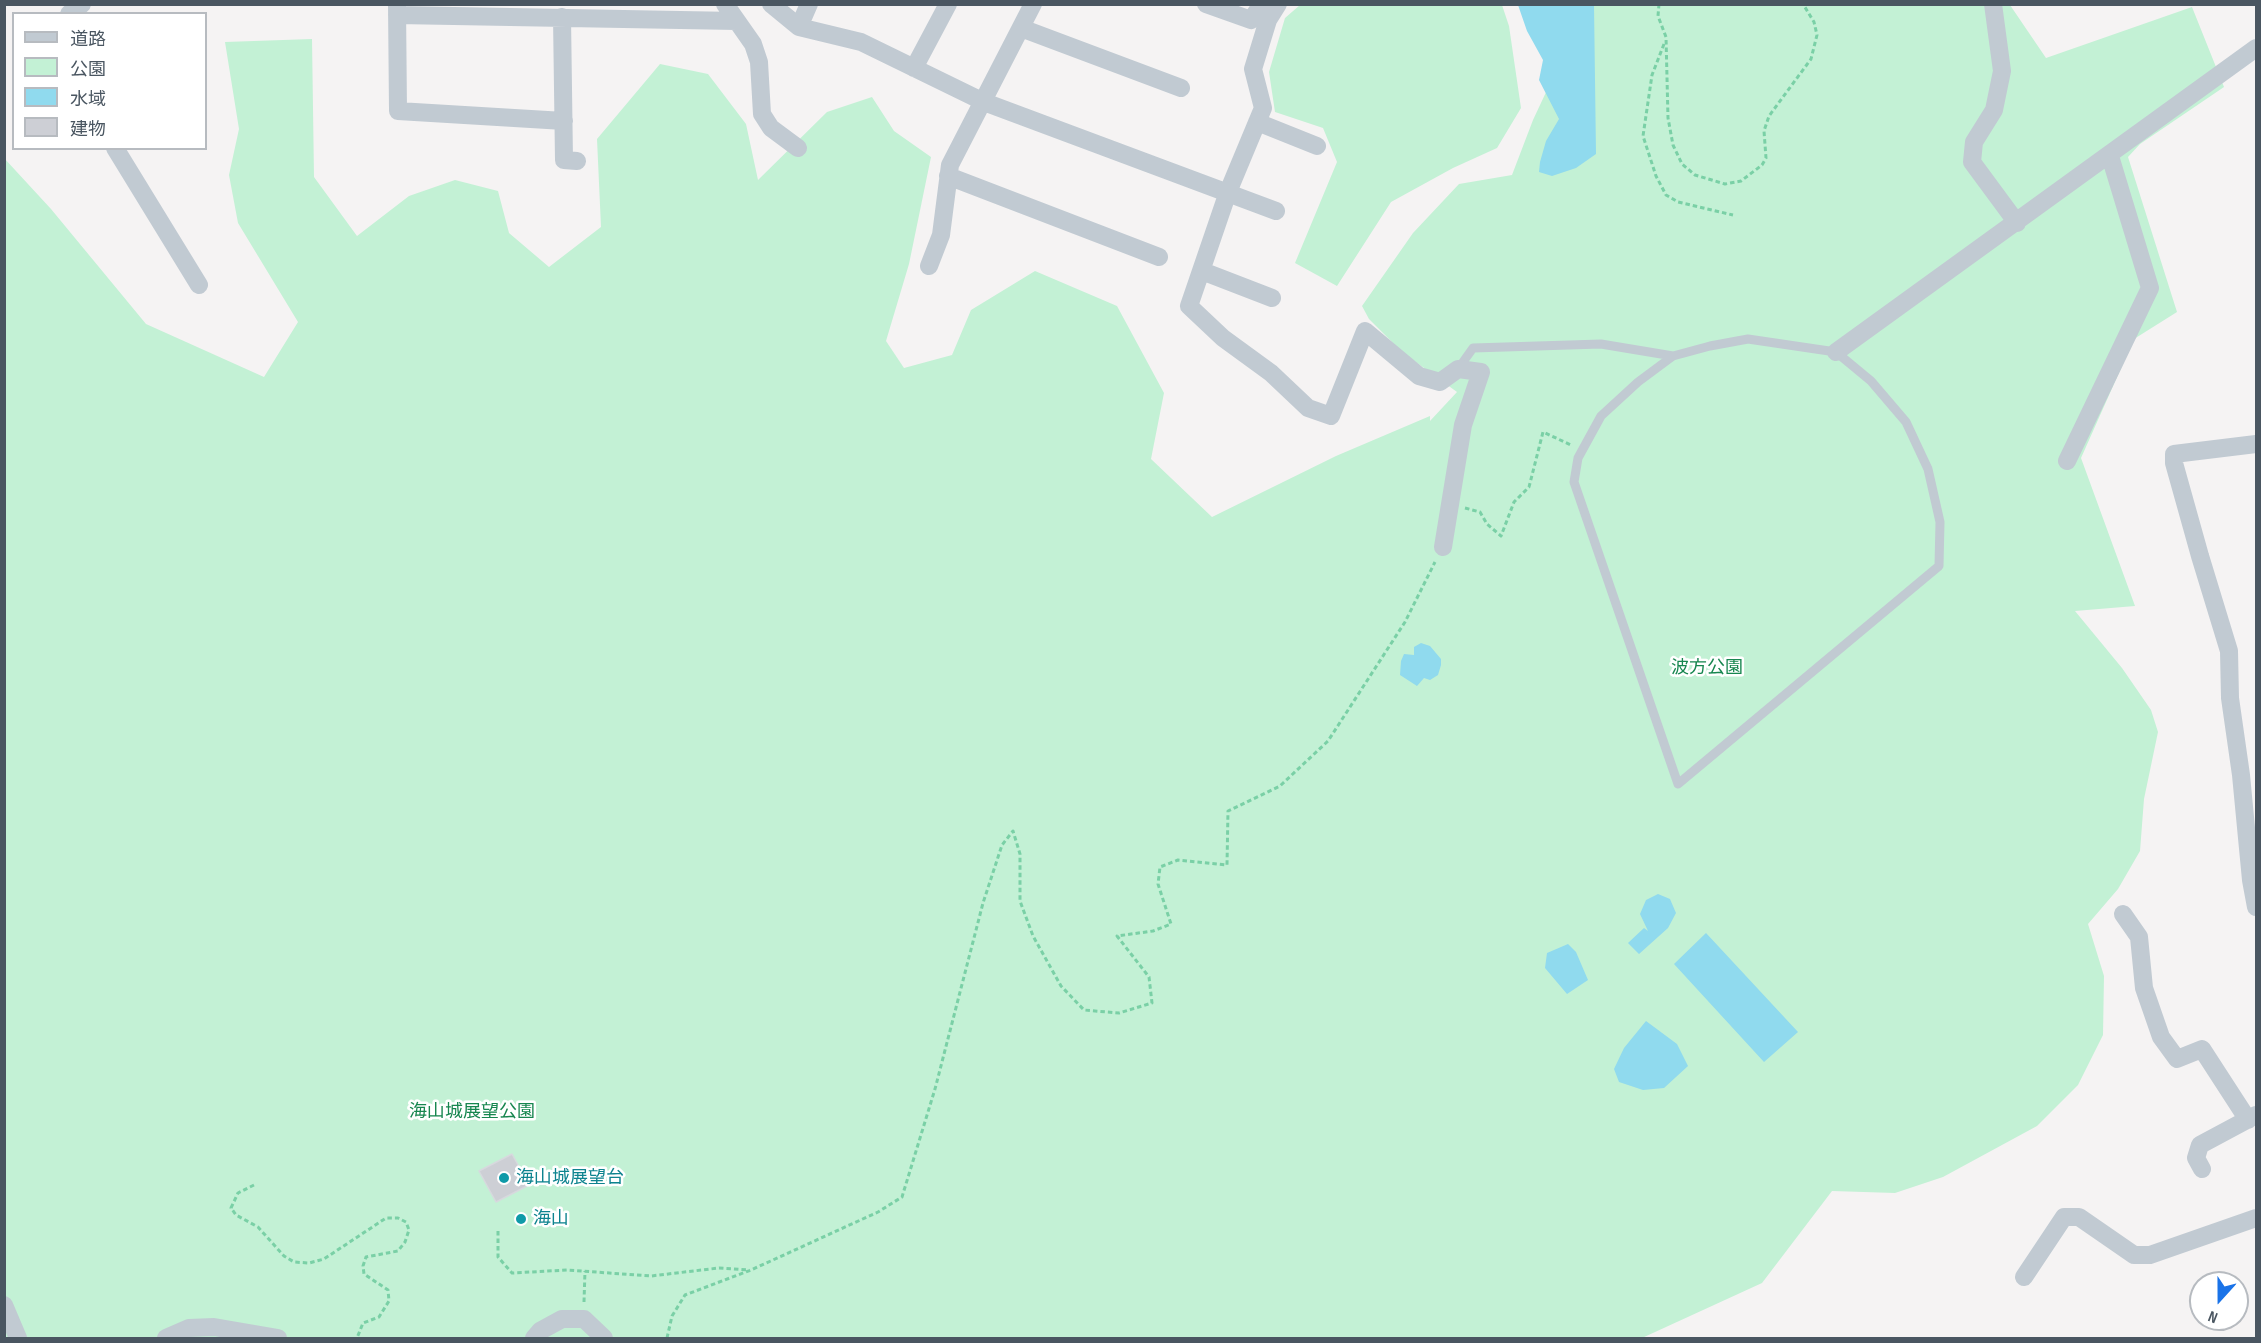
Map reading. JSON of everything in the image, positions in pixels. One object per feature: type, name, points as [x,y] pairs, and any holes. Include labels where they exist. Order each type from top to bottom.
[{"type":"street","points":[[725,4],[753,44],[759,62],[762,114],[771,128],[798,148]]},
{"type":"street","points":[[771,4],[799,27],[861,42],[984,102],[1276,211]]},
{"type":"street","points":[[799,27],[809,4]]},
{"type":"street","points":[[914,68],[948,4]]},
{"type":"street","points":[[929,266],[940,235],[950,165],[1033,4]]},
{"type":"street","points":[[1206,4],[1251,20],[1262,4]]},
{"type":"street","points":[[1278,4],[1268,20],[1253,69],[1263,108],[1228,192],[1190,306],[1223,338],[1271,373],[1308,408],[1330,416],[1365,331],[1419,376],[1440,382],[1458,369],[1481,372],[1462,425],[1443,547]]},
{"type":"street","points":[[1993,4],[2002,71],[1994,110],[1974,142],[1972,162],[2017,224]]},
{"type":"street","points":[[564,121],[398,111],[397,10],[737,21]]},
{"type":"street","points":[[562,17],[564,160],[577,161]]},
{"type":"street","points":[[1021,28],[1181,88]]},
{"type":"street","points":[[1836,352],[2017,224],[2256,48]]},
{"type":"street","points":[[1257,122],[1317,146]]},
{"type":"street","points":[[116,150],[199,285]]},
{"type":"street","points":[[2067,461],[2150,288],[2110,156]]},
{"type":"street","points":[[948,176],[1159,257]]},
{"type":"street","points":[[1202,271],[1272,297]]},
{"type":"street","points":[[2256,444],[2174,454],[2174,463],[2229,651],[2230,699],[2256,907]]},
{"type":"street","points":[[2123,914],[2139,937],[2144,988],[2161,1037],[2177,1059],[2202,1049],[2252,1118],[2200,1145],[2196,1158],[2202,1169]]},
{"type":"street","points":[[2024,1277],[2064,1217],[2079,1217],[2134,1255],[2150,1255],[2256,1218]]},
{"type":"street","points":[[4,1305],[18,1338]]},
{"type":"street","points":[[534,1338],[540,1331],[562,1319],[584,1319],[604,1338]]},
{"type":"street","points":[[166,1338],[189,1328],[214,1328],[278,1338]]},
{"type":"lane","points":[[1748,339],[1836,352],[1871,381],[1911,431],[1928,469],[1940,522],[1939,566],[1678,784],[1574,482],[1578,458],[1601,416],[1638,382],[1673,356],[1748,339]]},
{"type":"lane","points":[[1458,369],[1473,348],[1601,344],[1673,356]]},
{"type":"path","points":[[1659,4],[1665,43],[1668,118],[1673,145],[1682,164],[1695,175],[1725,184],[1741,181],[1754,173],[1766,158],[1764,131],[1769,116],[1811,59],[1817,35],[1814,22],[1803,4]]},
{"type":"path","points":[[1665,43],[1652,75],[1642,136],[1656,176],[1666,195],[1678,202],[1733,215]]},
{"type":"path","points":[[1451,505],[1480,512],[1487,524],[1501,536],[1514,502],[1529,487],[1544,432],[1580,450]]},
{"type":"path","points":[[667,1338],[672,1316],[685,1295],[751,1270],[878,1212],[902,1197],[935,1089],[983,903],[1002,845],[1013,831],[1020,854],[1020,901],[1033,936],[1061,986],[1084,1010],[1119,1013],[1152,1003],[1149,977],[1117,936],[1153,931],[1171,924],[1158,884],[1160,867],[1178,860],[1227,866],[1228,811],[1280,786],[1328,741],[1405,622],[1443,547]]},
{"type":"path","points":[[254,1185],[238,1192],[231,1208],[236,1215],[258,1227],[284,1256],[294,1262],[309,1263],[324,1259],[386,1218],[398,1218],[406,1222],[409,1230],[405,1242],[398,1251],[366,1257],[363,1266],[364,1274],[388,1290],[389,1301],[379,1317],[363,1323],[357,1338]]},
{"type":"path","points":[[498,1231],[498,1257],[512,1273],[585,1271],[651,1276],[719,1268],[751,1270]]},
{"type":"path","points":[[584,1319],[585,1271]]},
{"type":"green space","points":[[1300,5],[1502,5],[1509,26],[1521,108],[1497,148],[1453,168],[1391,202],[1337,286],[1295,263],[1337,162],[1323,128],[1275,112],[1269,72],[1285,18]]},
{"type":"green space","points":[[1525,5],[2010,5],[2046,58],[2192,7],[2224,87],[2140,144],[2128,157],[2177,312],[2134,339],[2081,458],[2135,606],[2075,611],[2122,668],[2151,710],[2158,732],[2144,799],[2140,851],[2118,889],[2088,924],[2104,976],[2103,1035],[2078,1085],[2037,1126],[1943,1177],[1895,1193],[1832,1191],[1762,1283],[1642,1338],[5,1338],[4,158],[51,209],[146,324],[264,377],[298,322],[238,223],[229,175],[239,129],[225,42],[312,39],[314,177],[357,236],[409,196],[455,180],[498,191],[509,233],[549,267],[601,227],[597,139],[660,64],[708,74],[746,124],[758,180],[827,112],[872,97],[894,131],[931,157],[909,264],[886,341],[904,368],[952,355],[971,310],[1035,271],[1117,306],[1164,393],[1151,459],[1212,517],[1336,456],[1430,416],[1430,421],[1457,392],[1402,352],[1369,319],[1362,306],[1413,233],[1459,184],[1512,175],[1533,120],[1555,73]]},
{"type":"water","points":[[1518,5],[1594,5],[1596,154],[1576,168],[1552,176],[1539,172],[1540,162],[1546,141],[1559,119],[1539,80],[1543,60],[1527,31]]},
{"type":"water","points":[[1421,643],[1430,646],[1441,659],[1441,665],[1438,675],[1430,680],[1424,678],[1417,686],[1400,675],[1401,661],[1404,654],[1414,655],[1414,647]]},
{"type":"water","points":[[1658,894],[1670,899],[1676,913],[1668,928],[1639,954],[1628,943],[1644,928],[1648,931],[1640,914],[1646,900]]},
{"type":"water","points":[[1706,933],[1798,1032],[1764,1062],[1674,964]]},
{"type":"water","points":[[1568,944],[1576,952],[1588,980],[1567,994],[1545,968],[1547,953]]},
{"type":"water","points":[[1646,1021],[1677,1044],[1688,1066],[1664,1088],[1643,1090],[1619,1082],[1614,1069],[1624,1048]]},
{"type":"building","name":"海山城展望台","points":[[512,1154],[529,1185],[496,1202],[479,1171]]},
{"type":"place","name":"海山城展望台","points":[[504,1178]]},
{"type":"place","name":"海山","points":[[521,1219]]},
{"type":"park label","name":"波方公園","points":[[1707,668]]},
{"type":"park label","name":"海山城展望公園","points":[[472,1112]]}]
